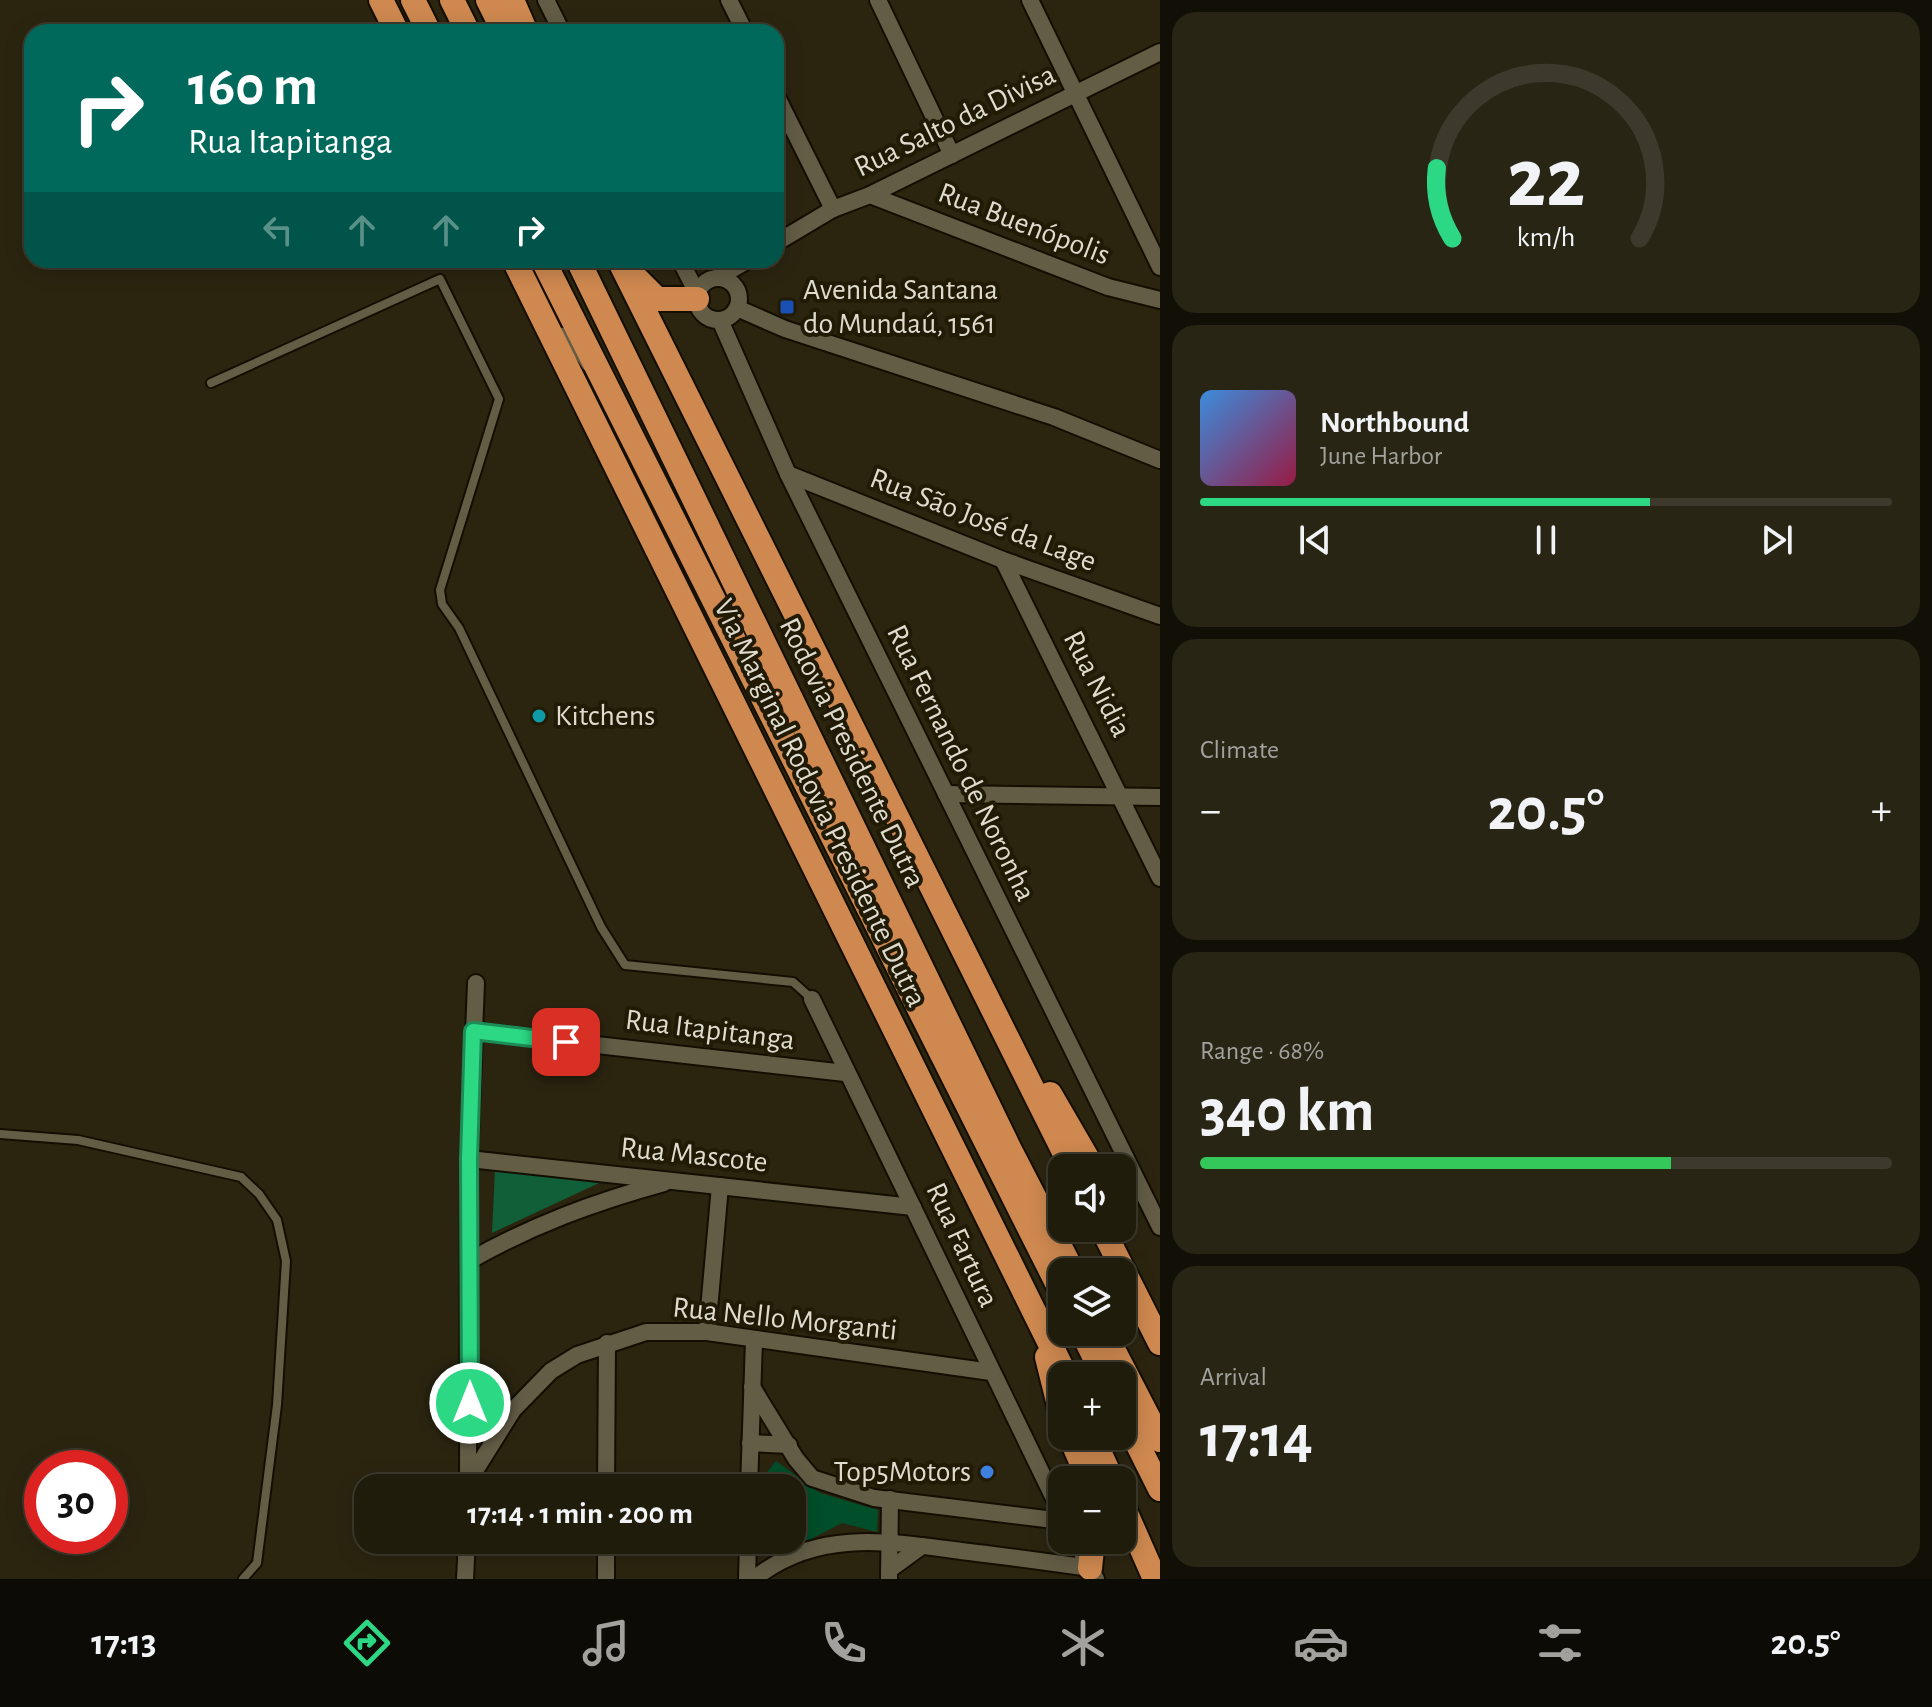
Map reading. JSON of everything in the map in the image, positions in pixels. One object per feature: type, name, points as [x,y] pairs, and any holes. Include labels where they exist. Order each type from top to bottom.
[{"type":"highway","points":[[381,0],[393,24]]},
{"type":"highway","points":[[413,0],[425,24]]},
{"type":"highway","points":[[452,0],[464,24]]},
{"type":"highway","points":[[488,0],[500,24]]},
{"type":"highway","points":[[512,0],[522,24]]},
{"type":"highway","name":"Via Marginal Rodovia Presidente Dutra","points":[[518,268],[1059,1362]]},
{"type":"highway","name":"Rodovia Presidente Dutra","points":[[547,268],[1048,1265]]},
{"type":"highway","name":"Rodovia Presidente Dutra","points":[[582,268],[1010,1150],[1066,1258]]},
{"type":"highway","name":"Rodovia Presidente Dutra","points":[[624,268],[1065,1154]]},
{"type":"highway","points":[[628,268],[657,299],[697,296]]},
{"type":"highway","points":[[983,991],[1084,1154]]},
{"type":"highway","points":[[1109,1242],[1160,1343]]},
{"type":"highway","points":[[1126,1242],[1160,1343]]},
{"type":"highway","points":[[1037,1316],[1048,1362]]},
{"type":"highway","points":[[1111,1346],[1160,1440]]},
{"type":"highway","points":[[1136,1441],[1160,1489]]},
{"type":"highway","points":[[1136,1531],[1160,1560]]},
{"type":"highway","points":[[1136,1536],[1155,1579]]},
{"type":"street","points":[[546,0],[558,24]]},
{"type":"street","points":[[729,0],[741,24]]},
{"type":"street","points":[[878,0],[952,155]]},
{"type":"street","points":[[1030,0],[1160,267]]},
{"type":"street","name":"Rua Salto da Divisa","points":[[784,238],[833,209],[870,195],[1160,52]]},
{"type":"street","points":[[784,111],[833,209]]},
{"type":"street","name":"Rua Buenópolis","points":[[870,195],[1108,287],[1160,300]]},
{"type":"street","points":[[684,268],[704,315],[720,320],[737,308]]},
{"type":"street","points":[[697,296],[703,283],[734,268]]},
{"type":"street","points":[[719,277],[731,281],[738,291],[737,308]]},
{"type":"street","points":[[737,308],[785,329],[1054,417],[1160,460]]},
{"type":"street","name":"Rua Fernando de Noronha","points":[[720,320],[788,474],[1160,1227]]},
{"type":"street","name":"Rua São José da Lage","points":[[788,474],[1003,560],[1160,616]]},
{"type":"street","name":"Rua Nidia","points":[[1003,560],[1123,797],[1160,878]]},
{"type":"street","points":[[946,794],[1160,797]]},
{"type":"street","points":[[468,1474],[469,1159],[476,983]]},
{"type":"street","name":"Rua Fartura","points":[[812,999],[1048,1489]]},
{"type":"street","name":"Rua Itapitanga","points":[[473,1031],[845,1073]]},
{"type":"street","name":"Rua Mascote","points":[[469,1159],[913,1207]]},
{"type":"street","points":[[469,1261],[517,1234],[598,1201],[674,1180]]},
{"type":"street","points":[[707,1332],[720,1186]]},
{"type":"street","name":"Rua Nello Morganti","points":[[475,1474],[506,1421],[551,1371],[577,1355],[646,1332],[707,1332],[991,1372]]},
{"type":"street","points":[[749,1474],[754,1340]]},
{"type":"street","points":[[606,1474],[607,1343]]},
{"type":"street","points":[[752,1387],[812,1478],[858,1495],[1048,1516]]},
{"type":"street","points":[[470,1403],[506,1421]]},
{"type":"street","points":[[750,1443],[789,1445]]},
{"type":"street","points":[[889,1574],[890,1499]]},
{"type":"street","points":[[754,1579],[775,1562],[810,1549],[847,1541],[890,1541],[1093,1573]]},
{"type":"street","points":[[889,1574],[922,1546]]},
{"type":"street","points":[[465,1579],[466,1554]]},
{"type":"street","points":[[606,1554],[606,1579]]},
{"type":"street","points":[[747,1579],[748,1554]]},
{"type":"street","points":[[1083,1554],[1093,1573]]},
{"type":"lane","points":[[528,268],[549,312],[577,355],[609,393]]},
{"type":"lane","points":[[211,383],[440,279],[499,399],[440,590],[442,604],[459,628],[601,927],[625,965],[793,982],[812,999]]},
{"type":"lane","points":[[0,1134],[78,1140],[241,1177],[259,1194],[277,1220],[286,1261],[277,1405],[257,1563],[243,1579]]},
{"type":"green space","points":[[495,1170],[599,1183],[492,1233]]},
{"type":"green space","points":[[776,1461],[794,1474],[766,1474]]},
{"type":"green space","points":[[806,1483],[820,1493],[878,1510],[877,1532],[842,1523],[806,1540]]},
{"type":"place","name":"Avenida Santana do Mundaú, 1561","points":[[787,307]]},
{"type":"place","name":"Kitchens","points":[[539,716]]},
{"type":"place","name":"Top5Motors","points":[[987,1472]]},
{"type":"route","points":[[470,1403],[469,1159],[473,1031],[566,1042]]}]
